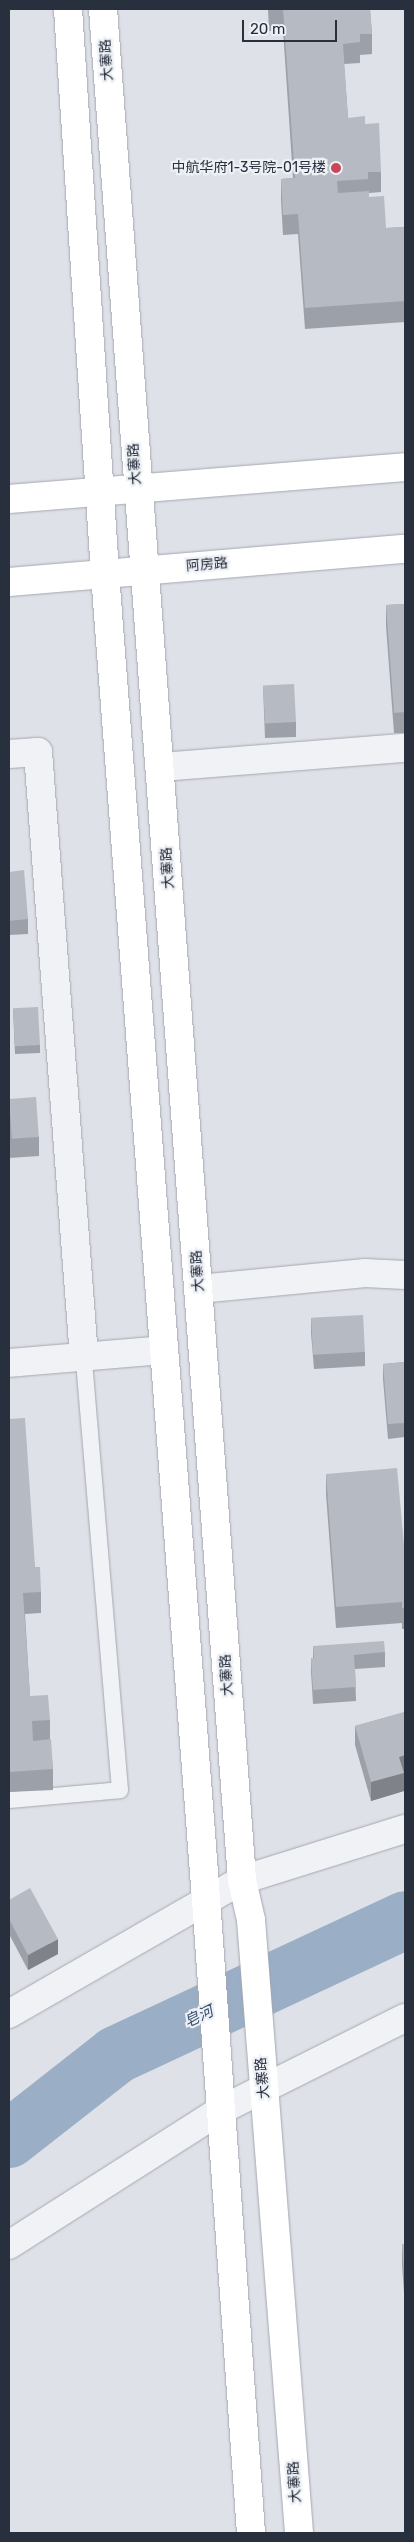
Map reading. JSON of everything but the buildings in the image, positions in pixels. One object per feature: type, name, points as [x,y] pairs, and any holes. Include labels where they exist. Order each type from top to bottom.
[{"type":"main road","points":[[68,9],[105,574],[206,1899],[207,1942],[216,2070],[251,2533]]},
{"type":"main road","name":"大寨路","points":[[103,9],[136,488],[146,571],[161,767],[242,1880],[252,1920],[299,2533]]},
{"type":"main road","points":[[9,499],[405,467]]},
{"type":"main road","name":"阿房路","points":[[9,582],[405,549]]},
{"type":"street","points":[[161,767],[405,748]]},
{"type":"street","points":[[9,754],[38,752],[84,1357]]},
{"type":"street","points":[[199,1289],[365,1273],[405,1275]]},
{"type":"street","points":[[9,1363],[163,1350]]},
{"type":"street","points":[[9,2014],[242,1880],[405,1829]]},
{"type":"street","points":[[9,2245],[219,2111],[405,2018]]},
{"type":"lane","points":[[9,1800],[120,1790],[84,1357]]},
{"type":"waterway","name":"皂河","points":[[9,2139],[116,2055],[405,1920]]},
{"type":"place","name":"中航华府1-3号院-01号楼","points":[[336,168]]}]
